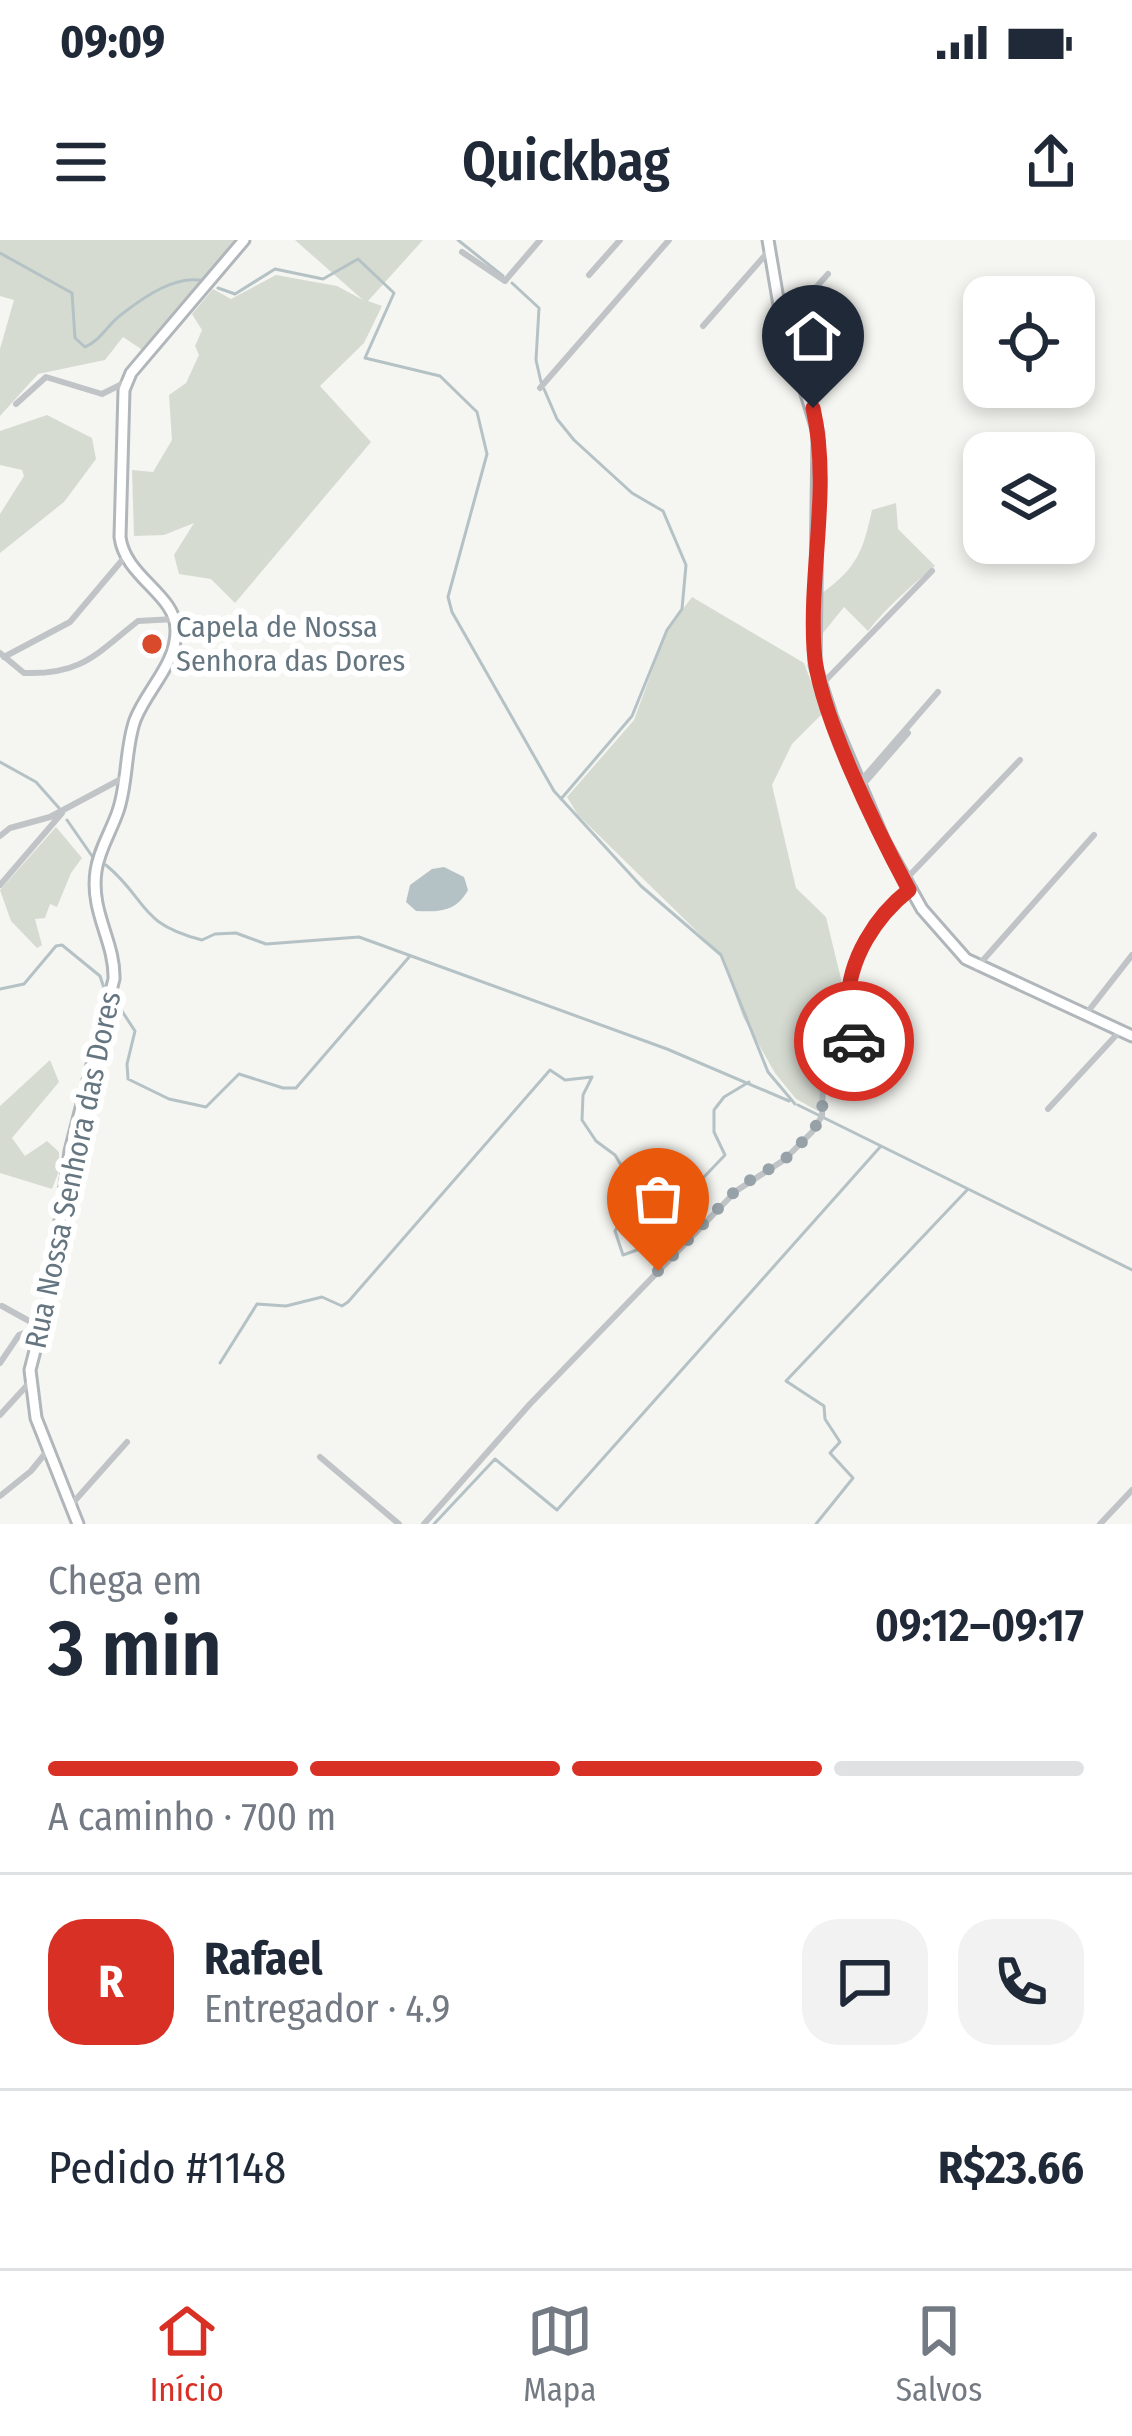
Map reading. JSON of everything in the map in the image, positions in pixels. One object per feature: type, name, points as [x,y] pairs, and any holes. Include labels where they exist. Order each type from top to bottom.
[{"type":"street","points":[[16,404],[46,376],[102,394],[126,382],[244,240]]},
{"type":"street","points":[[462,252],[505,281],[540,240]]},
{"type":"street","points":[[590,275],[620,240]]},
{"type":"street","points":[[540,388],[669,240]]},
{"type":"street","points":[[770,245],[784,322],[818,433],[813,635],[820,686],[860,785],[907,885],[946,940],[976,967],[1036,988],[1132,1036]]},
{"type":"street","points":[[703,326],[770,245]]},
{"type":"street","points":[[784,322],[828,274]]},
{"type":"street","points":[[126,382],[124,558],[175,619]]},
{"type":"street","points":[[124,558],[70,622],[2,655],[26,673],[66,670],[110,648],[138,621],[175,619]]},
{"type":"street","points":[[820,686],[932,571]]},
{"type":"street","name":"Rua Nossa Senhora das Dores","points":[[78,1524],[34,1409],[30,1382],[70,1151],[114,979],[97,915],[95,880],[126,776],[136,718],[173,653],[175,619]]},
{"type":"street","points":[[860,785],[938,692]]},
{"type":"street","points":[[860,785],[908,733]]},
{"type":"street","points":[[424,1524],[530,1404],[736,1191],[784,1160],[820,1119],[823,1083],[854,1042],[849,998],[866,939],[884,911],[1020,760]]},
{"type":"street","points":[[0,836],[10,828],[64,810],[126,776]]},
{"type":"street","points":[[0,885],[64,810]]},
{"type":"street","points":[[976,967],[1094,835]]},
{"type":"street","points":[[1086,1014],[1132,955]]},
{"type":"street","points":[[1048,1109],[1120,1031]]},
{"type":"street","points":[[2,1306],[41,1326]]},
{"type":"street","points":[[0,1363],[18,1336],[41,1326]]},
{"type":"street","points":[[0,1415],[30,1382]]},
{"type":"street","points":[[70,1505],[127,1442]]},
{"type":"street","points":[[0,1496],[48,1450]]},
{"type":"street","points":[[320,1457],[399,1524]]},
{"type":"street","points":[[1100,1524],[1132,1490]]},
{"type":"shaded area","points":[[0,240],[238,240],[144,351],[123,337],[105,360],[38,374],[0,416],[0,349],[14,300],[0,296]]},
{"type":"shaded area","points":[[295,240],[423,240],[368,301],[382,306],[364,343],[320,386],[371,442],[235,603],[211,579],[179,574],[174,555],[194,523],[164,535],[134,536],[132,470],[153,472],[172,440],[169,395],[186,383],[199,355],[195,346],[202,330],[192,314],[213,289],[231,299],[276,275],[337,286],[363,300]]},
{"type":"shaded area","points":[[47,415],[92,438],[96,459],[64,502],[0,553],[0,514],[24,476],[22,470],[0,465],[0,431]]},
{"type":"shaded area","points":[[896,503],[898,529],[935,566],[868,631],[844,607],[819,638],[822,593],[857,558],[872,510]]},
{"type":"shaded area","points":[[692,597],[804,663],[823,713],[792,744],[772,785],[796,888],[826,917],[854,1033],[854,1042],[827,1077],[818,1111],[796,1099],[775,1073],[743,1017],[721,955],[578,815],[567,797],[634,720],[667,630]]},
{"type":"shaded area","points":[[56,827],[82,858],[57,907],[50,904],[45,918],[35,919],[42,945],[37,948],[11,921],[0,890]]},
{"type":"shaded area","points":[[444,867],[464,877],[468,890],[446,909],[416,911],[406,902],[410,885],[432,869]]},
{"type":"shaded area","points":[[50,1060],[59,1082],[12,1138],[25,1156],[47,1141],[59,1152],[52,1189],[0,1173],[0,1106]]},
{"type":"waterway","points":[[458,240],[503,276]]},
{"type":"waterway","points":[[0,253],[72,293],[75,338],[85,347],[150,294],[182,281],[204,281]]},
{"type":"waterway","points":[[218,288],[235,294],[275,269],[323,279],[358,259],[394,293],[365,358],[440,376],[477,412],[487,454],[448,597],[452,612],[554,791],[641,886],[721,955],[768,1072],[795,1104]]},
{"type":"waterway","points":[[512,283],[539,308],[536,360],[541,382]]},
{"type":"waterway","points":[[544,389],[557,419],[574,440],[632,493],[663,511],[686,565],[682,609],[667,630],[632,716],[561,799]]},
{"type":"waterway","points":[[0,762],[36,782],[59,808]]},
{"type":"waterway","points":[[67,820],[92,856]]},
{"type":"waterway","points":[[106,865],[154,918],[181,933],[202,940],[236,933],[266,944],[359,937],[667,1049],[789,1101]]},
{"type":"waterway","points":[[0,989],[24,984],[62,945],[100,976],[106,994]]},
{"type":"waterway","points":[[116,1002],[135,1031],[128,1079],[169,1099],[206,1107],[239,1074],[296,1088],[410,956]]},
{"type":"waterway","points":[[220,1363],[257,1304],[286,1306],[322,1297],[342,1306],[348,1302],[550,1070],[565,1080],[592,1077],[583,1095],[582,1120],[596,1141],[615,1155],[643,1202],[640,1210],[622,1218],[615,1231],[623,1255],[692,1227],[704,1177],[725,1155],[714,1132],[714,1110],[724,1097],[749,1082]]},
{"type":"waterway","points":[[798,1105],[1132,1270]]},
{"type":"waterway","points":[[434,1524],[495,1459],[557,1510],[881,1146]]},
{"type":"waterway","points":[[816,1524],[853,1478],[830,1453],[840,1442],[825,1419],[824,1406],[786,1381],[968,1189]]},
{"type":"way so far","points":[[658,1271],[739,1187],[784,1160],[812,1132],[822,1116],[823,1083],[854,1041]]},
{"type":"place","name":"Capela de Nossa Senhora das Dores","points":[[152,644]]},
{"type":"route","points":[[813,408],[819,457],[815,665],[859,783],[909,890],[884,911],[866,939],[849,998],[854,1041]]}]
